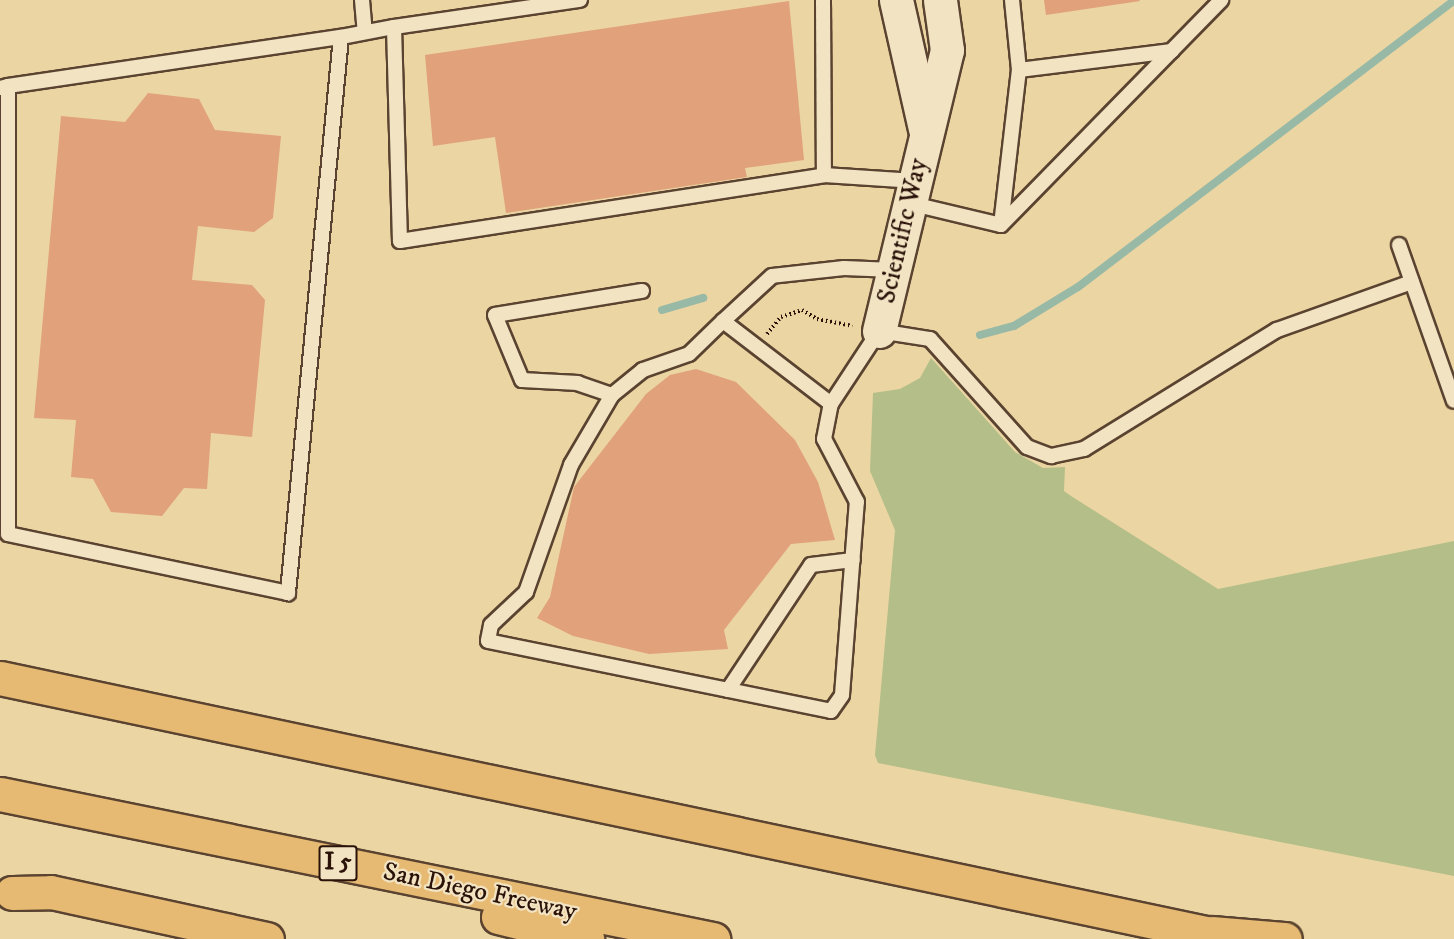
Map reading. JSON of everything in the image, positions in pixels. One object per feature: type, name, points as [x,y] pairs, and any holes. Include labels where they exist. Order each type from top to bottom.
[{"type":"highway","points":[[0,678],[1219,936],[1285,939]]},
{"type":"highway","points":[[0,794],[587,939]]},
{"type":"highway","name":"San Diego Freeway","points":[[0,794],[713,939]]},
{"type":"highway","points":[[6,891],[180,939]]},
{"type":"highway","points":[[6,891],[51,892],[267,939]]},
{"type":"street","name":"Scientific Way","points":[[896,0],[901,41],[925,131]]},
{"type":"street","name":"Scientific Way","points":[[879,331],[915,193],[925,131],[947,50],[940,0]]},
{"type":"lane","points":[[362,0],[365,32]]},
{"type":"lane","points":[[341,37],[288,593],[8,534],[4,87],[580,0]]},
{"type":"lane","points":[[823,0],[824,175]]},
{"type":"lane","points":[[1001,225],[1019,70],[1012,0]]},
{"type":"lane","points":[[1001,225],[1221,0]]},
{"type":"lane","points":[[394,27],[400,241],[824,175],[915,193],[1001,225]]},
{"type":"lane","points":[[1019,70],[1172,51]]},
{"type":"lane","points":[[1399,244],[1454,400]]},
{"type":"lane","points":[[896,270],[844,268],[772,276],[690,354],[642,370],[612,395],[571,465],[526,591],[492,625],[488,640],[831,711],[842,695],[857,502],[824,439],[831,404],[879,331],[930,339],[1027,447],[1052,456],[1084,449],[1277,330],[1412,282]]},
{"type":"lane","points":[[612,395],[579,383],[522,380],[495,315],[642,291]]},
{"type":"lane","points":[[723,321],[831,404]]},
{"type":"lane","points":[[728,690],[812,565],[853,560]]},
{"type":"path","points":[[756,348],[781,317],[802,310],[817,320],[879,331]]},
{"type":"green space","points":[[931,358],[1015,452],[1043,468],[1065,467],[1064,491],[1218,589],[1454,541],[1454,876],[878,763],[875,755],[895,530],[870,471],[873,393],[900,389],[920,378]]},
{"type":"building","points":[[1044,0],[1139,0],[1140,1],[1046,15]]},
{"type":"building","points":[[789,1],[804,160],[745,168],[747,177],[506,213],[495,137],[433,146],[425,55]]},
{"type":"building","points":[[148,93],[199,99],[215,130],[281,136],[273,218],[254,232],[198,226],[192,280],[252,285],[265,300],[252,437],[211,433],[207,489],[184,488],[162,516],[111,512],[93,479],[71,477],[76,420],[34,418],[61,116],[125,122]]},
{"type":"building","points":[[696,369],[736,382],[795,440],[818,482],[835,540],[791,544],[724,630],[728,649],[649,654],[573,636],[537,618],[550,597],[574,487],[646,394],[670,375]]},
{"type":"waterway","points":[[980,335],[1014,326],[1078,287],[1454,1]]},
{"type":"waterway","points":[[662,310],[703,298]]}]
